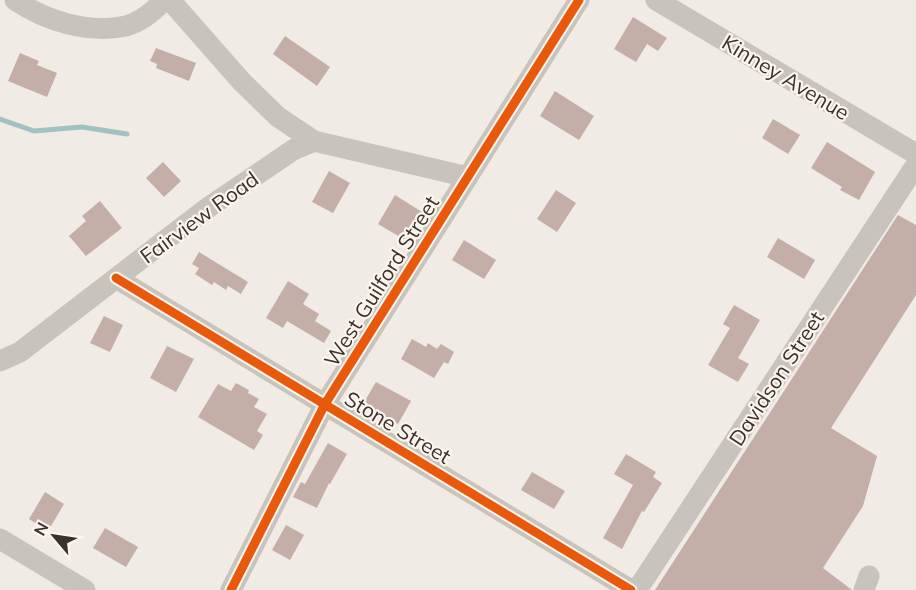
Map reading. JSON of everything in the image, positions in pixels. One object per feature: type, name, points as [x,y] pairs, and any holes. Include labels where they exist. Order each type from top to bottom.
[{"type":"street","points":[[15,0],[41,15],[72,25],[95,28],[127,26],[151,14],[164,0]]},
{"type":"street","points":[[170,0],[242,82],[278,117],[314,141],[468,177]]},
{"type":"street","name":"West Guilford Street","points":[[231,590],[325,404],[579,0]]},
{"type":"street","name":"Kinney Avenue","points":[[656,0],[916,154]]},
{"type":"street","name":"Fairview Road","points":[[0,361],[20,351],[245,183],[293,150],[314,141]]},
{"type":"street","name":"Davidson Street","points":[[637,590],[916,165]]},
{"type":"street","name":"Stone Street","points":[[116,278],[631,590]]},
{"type":"street","points":[[0,539],[85,590]]},
{"type":"building","points":[[633,17],[667,38],[658,51],[647,44],[636,62],[614,49]]},
{"type":"building","points":[[285,36],[330,67],[317,86],[273,54]]},
{"type":"building","points":[[156,48],[196,63],[189,81],[156,68],[157,64],[150,61]]},
{"type":"building","points":[[20,53],[39,61],[37,65],[57,73],[47,97],[8,81]]},
{"type":"building","points":[[555,91],[594,116],[579,140],[540,116]]},
{"type":"building","points":[[773,119],[800,135],[788,154],[762,138]]},
{"type":"building","points":[[827,142],[875,172],[859,200],[840,190],[842,187],[811,168]]},
{"type":"building","points":[[163,162],[181,181],[164,197],[146,178]]},
{"type":"building","points":[[329,171],[350,183],[333,213],[312,202]]},
{"type":"building","points":[[556,190],[576,203],[557,232],[537,219]]},
{"type":"building","points":[[395,195],[422,212],[405,240],[378,224]]},
{"type":"building","points":[[100,201],[122,228],[86,256],[69,236],[86,221],[82,216]]},
{"type":"building","points":[[898,215],[916,225],[916,295],[831,428],[877,456],[863,506],[823,568],[852,590],[655,590]]},
{"type":"building","points":[[778,238],[815,260],[804,279],[767,257]]},
{"type":"building","points":[[464,240],[496,260],[484,279],[452,260]]},
{"type":"building","points":[[199,252],[248,282],[241,294],[228,286],[226,290],[214,282],[212,285],[195,274],[199,268],[192,264]]},
{"type":"building","points":[[288,281],[309,294],[303,304],[319,314],[315,321],[331,331],[324,343],[287,321],[283,328],[266,318]]},
{"type":"building","points":[[734,305],[760,320],[738,358],[749,364],[738,382],[708,365],[730,328],[723,324]]},
{"type":"building","points":[[104,316],[123,325],[110,352],[90,343]]},
{"type":"building","points":[[412,339],[426,347],[428,343],[437,349],[441,344],[454,352],[448,364],[444,362],[434,378],[401,359]]},
{"type":"building","points":[[167,346],[194,359],[176,392],[150,378]]},
{"type":"building","points":[[376,382],[411,401],[398,424],[363,404]]},
{"type":"building","points":[[236,383],[259,399],[254,407],[267,414],[257,431],[263,435],[254,450],[198,417],[218,384],[231,391]]},
{"type":"building","points":[[328,443],[347,454],[317,508],[293,497],[301,482],[305,484]]},
{"type":"building","points":[[626,454],[656,472],[653,477],[662,483],[644,512],[642,511],[622,549],[603,538],[633,485],[614,474]]},
{"type":"building","points":[[532,472],[565,491],[554,509],[521,490]]},
{"type":"building","points":[[45,492],[64,504],[48,531],[29,519]]},
{"type":"building","points":[[286,525],[304,535],[290,560],[272,550]]},
{"type":"building","points":[[105,528],[138,547],[126,567],[93,548]]},
{"type":"waterway","points":[[0,119],[34,131],[82,127],[127,134]]},
{"type":"cycle path","points":[[231,590],[325,404],[579,0]]},
{"type":"cycle path","points":[[116,278],[631,590]]}]
